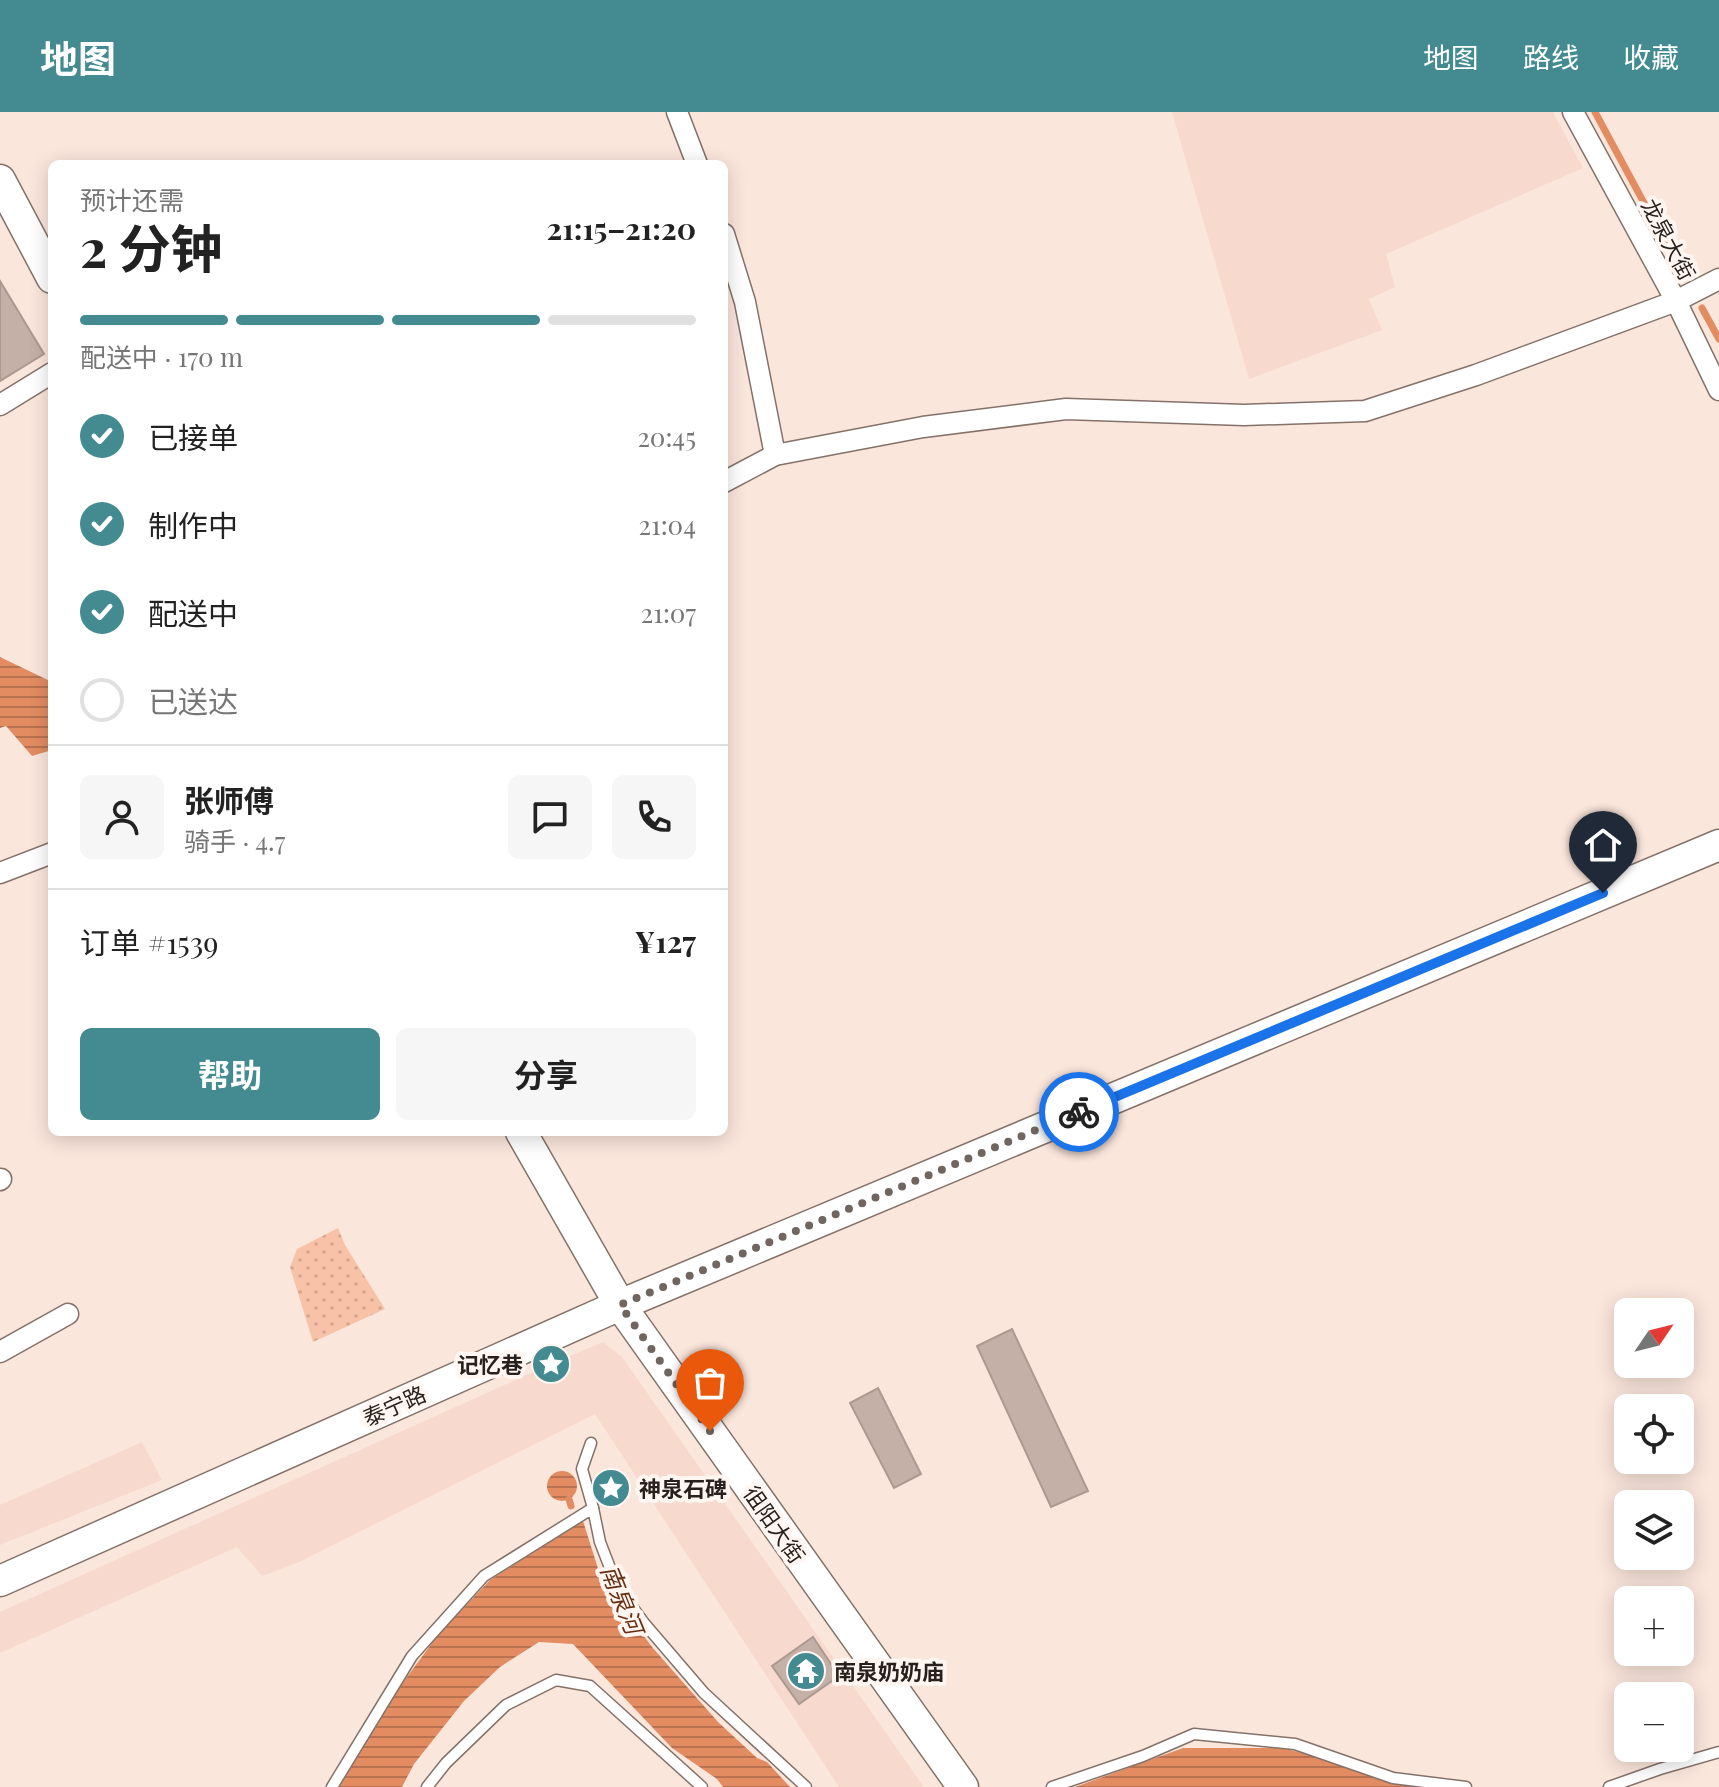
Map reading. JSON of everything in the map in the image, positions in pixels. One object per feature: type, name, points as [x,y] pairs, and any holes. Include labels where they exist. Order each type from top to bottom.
[{"type":"street","points":[[677,112],[695,160]]},
{"type":"street","name":"龙泉大街","points":[[1573,112],[1676,301],[1719,390]]},
{"type":"street","points":[[0,180],[48,270]]},
{"type":"street","points":[[728,247],[745,302],[775,455]]},
{"type":"street","points":[[728,480],[775,455],[923,427],[1066,409],[1244,415],[1365,411],[1476,375],[1676,301],[1719,279]]},
{"type":"street","points":[[0,405],[48,375]]},
{"type":"street","name":"泰宁路","points":[[0,1581],[620,1305],[1719,845]]},
{"type":"street","points":[[0,873],[48,855]]},
{"type":"street","name":"徂阳大街","points":[[523,1136],[620,1305],[963,1787]]},
{"type":"street","points":[[0,1352],[68,1314]]},
{"type":"lane","points":[[591,1443],[582,1469],[600,1542],[617,1586],[704,1693],[806,1787]]},
{"type":"lane","points":[[332,1787],[412,1656],[484,1576],[593,1508]]},
{"type":"lane","points":[[427,1787],[446,1763],[506,1705],[556,1680],[590,1686],[702,1787]]},
{"type":"lane","points":[[1052,1787],[1143,1756],[1194,1734],[1295,1744],[1393,1778],[1466,1787]]},
{"type":"lane","points":[[1609,1787],[1719,1752]]},
{"type":"shaded area","points":[[1172,112],[1553,112],[1583,168],[1386,254],[1395,287],[1369,299],[1382,330],[1249,379]]},
{"type":"shaded area","points":[[0,657],[48,680],[48,751],[32,756],[6,726],[0,728]]},
{"type":"shaded area","points":[[338,1228],[345,1245],[385,1309],[313,1342],[290,1267],[297,1249]]},
{"type":"shaded area","points":[[603,1342],[622,1357],[924,1787],[839,1787],[595,1414],[299,1562],[262,1576],[237,1547],[0,1653],[0,1612]]},
{"type":"shaded area","points":[[142,1442],[162,1480],[0,1545],[0,1505]]},
{"type":"shaded area","points":[[562,1471],[573,1475],[577,1486],[573,1497],[562,1501],[551,1497],[547,1486],[551,1475]]},
{"type":"shaded area","points":[[583,1521],[601,1578],[652,1647],[718,1722],[757,1758],[767,1762],[790,1787],[723,1787],[717,1779],[672,1748],[573,1644],[539,1642],[500,1667],[464,1701],[414,1764],[402,1787],[339,1787],[404,1681],[438,1635],[490,1580]]},
{"type":"shaded area","points":[[1183,1748],[1283,1748],[1390,1782],[1436,1787],[1075,1787]]},
{"type":"building","points":[[0,281],[44,354],[0,381]]},
{"type":"building","points":[[1012,1329],[1088,1491],[1051,1507],[977,1346]]},
{"type":"building","points":[[878,1388],[921,1474],[894,1488],[850,1403]]},
{"type":"building","name":"南泉奶奶庙","points":[[813,1637],[839,1676],[799,1704],[772,1666]]},
{"type":"waterway","points":[[1595,112],[1684,277]]},
{"type":"waterway","points":[[1702,308],[1719,339]]},
{"type":"waterway","points":[[569,1499],[571,1506]]},
{"type":"way so far","points":[[710,1431],[620,1305],[1079,1112]]},
{"type":"place","name":"记忆巷","points":[[551,1364]]},
{"type":"place","name":"神泉石碑","points":[[611,1488]]},
{"type":"place","name":"南泉奶奶庙","points":[[806,1671]]},
{"type":"route","points":[[1079,1112],[1603,893]]},
{"type":"water label","name":"南泉河","points":[[623,1599]]}]
